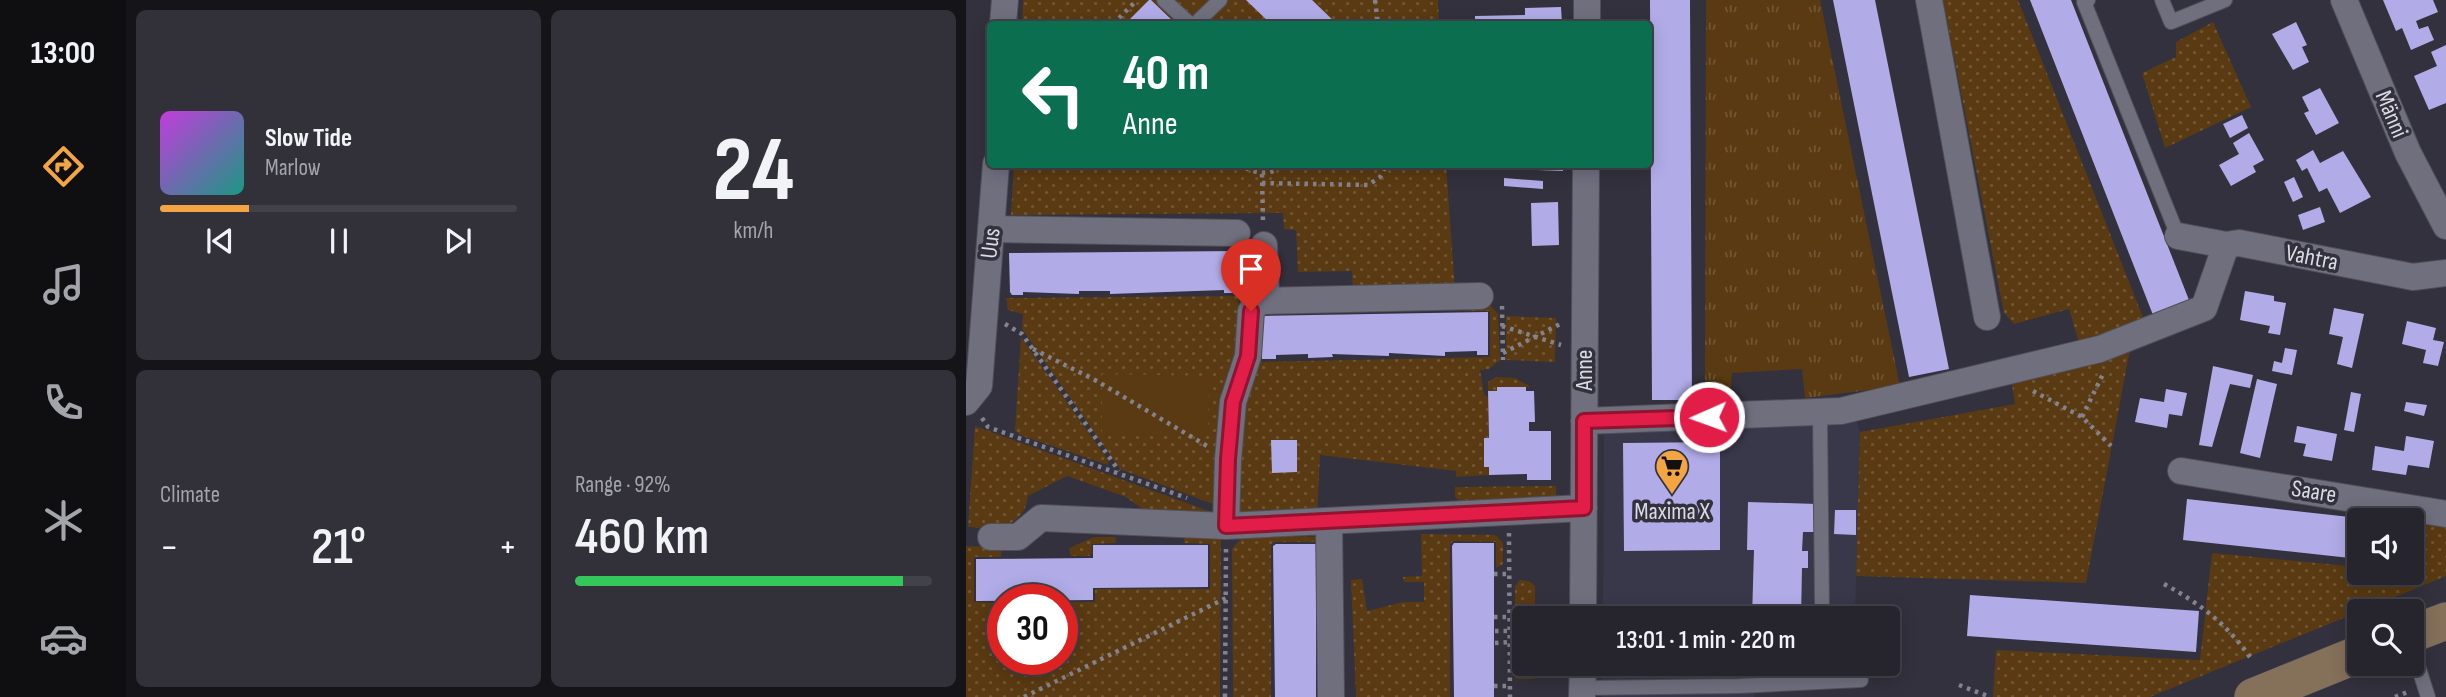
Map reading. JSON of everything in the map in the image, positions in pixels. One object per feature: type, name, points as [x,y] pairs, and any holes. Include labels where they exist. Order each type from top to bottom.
[{"type":"main road","points":[[2424,629],[2446,621]]},
{"type":"main road","points":[[2253,697],[2347,659]]},
{"type":"street","points":[[1003,21],[1005,0]]},
{"type":"street","points":[[1587,0],[1587,21]]},
{"type":"street","points":[[1929,0],[1987,317]]},
{"type":"street","name":"Männi","points":[[2344,0],[2408,153],[2446,226]]},
{"type":"street","name":"Uus","points":[[966,402],[979,386],[996,168]]},
{"type":"street","name":"Anne","points":[[1583,606],[1586,168]]},
{"type":"street","points":[[992,229],[1237,233]]},
{"type":"street","name":"Vahtra","points":[[2178,236],[2226,245],[2239,243],[2413,277],[2446,273]]},
{"type":"street","points":[[1227,519],[1233,402],[1248,356],[1251,311],[1266,293],[1264,245]]},
{"type":"street","points":[[1584,421],[1820,414],[2100,349],[2204,308],[2226,245]]},
{"type":"street","points":[[1259,301],[1491,298]]},
{"type":"street","name":"Saare","points":[[2181,471],[2446,514]]},
{"type":"street","points":[[992,537],[1018,537],[1041,518],[1329,522],[1584,508]]},
{"type":"street","points":[[1329,522],[1331,697]]},
{"type":"lane","points":[[1164,0],[1189,21]]},
{"type":"lane","points":[[1196,21],[1220,0]]},
{"type":"lane","points":[[2162,0],[2171,22],[2225,0]]},
{"type":"lane","points":[[2085,1],[2178,236]]},
{"type":"lane","points":[[1820,414],[1822,605]]},
{"type":"lane","points":[[2421,676],[2428,697]]},
{"type":"lane","points":[[1582,683],[1652,692],[1740,692],[1861,680]]},
{"type":"path","points":[[1116,21],[1137,0]]},
{"type":"path","points":[[1375,0],[1378,21]]},
{"type":"path","points":[[1248,168],[1262,174],[1280,168]]},
{"type":"path","points":[[1262,183],[1368,185],[1380,177],[1385,168]]},
{"type":"path","points":[[1262,174],[1264,245]]},
{"type":"path","points":[[1491,298],[1502,327],[1503,360]]},
{"type":"path","points":[[984,311],[1021,334],[1119,472]]},
{"type":"path","points":[[1503,353],[1561,323]]},
{"type":"path","points":[[1502,327],[1561,345]]},
{"type":"path","points":[[2081,417],[2097,383],[2127,338]]},
{"type":"path","points":[[1033,349],[1095,380],[1228,459]]},
{"type":"path","points":[[1993,374],[2081,417],[2111,446]]},
{"type":"path","points":[[988,427],[1119,472],[1227,519],[1225,697]]},
{"type":"path","points":[[1508,512],[1510,697]]},
{"type":"path","points":[[1494,574],[1509,574]]},
{"type":"path","points":[[2164,584],[2200,603],[2234,633],[2252,660]]},
{"type":"path","points":[[1024,697],[1226,598]]},
{"type":"path","points":[[1494,617],[1509,617]]},
{"type":"path","points":[[1494,631],[1509,631]]},
{"type":"path","points":[[1495,643],[1510,642]]},
{"type":"path","points":[[1959,685],[1990,697]]},
{"type":"path","points":[[1494,686],[1510,686]]},
{"type":"shaded area","points":[[1856,418],[1860,432],[1855,606],[1603,606],[1604,433]]},
{"type":"shaded area","points":[[1603,676],[1754,676],[1754,697],[1602,697]]},
{"type":"green space","points":[[1023,0],[1438,0],[1439,21],[1022,21]]},
{"type":"green space","points":[[1706,0],[1820,0],[1900,386],[1805,398],[1802,369],[1732,373],[1730,400],[1705,403]]},
{"type":"green space","points":[[1943,0],[2018,0],[2144,320],[2079,343],[2069,309],[2014,324],[2004,313]]},
{"type":"green space","points":[[2213,22],[2251,107],[2165,148],[2142,73],[2176,57],[2176,42]]},
{"type":"green space","points":[[1014,168],[1446,168],[1455,289],[1353,292],[1352,271],[1298,272],[1296,230],[1284,229],[1283,213],[1011,215]]},
{"type":"green space","points":[[1239,296],[1237,351],[1221,507],[1120,469],[1022,329],[1023,314],[1008,310],[1006,298]]},
{"type":"green space","points":[[1489,304],[1498,314],[1500,360],[1489,369],[1480,370],[1484,394],[1488,398],[1489,475],[1456,477],[1456,471],[1320,455],[1317,516],[1243,517],[1232,494],[1233,455],[1256,362],[1490,357],[1490,311],[1465,311]]},
{"type":"green space","points":[[1506,316],[1556,318],[1555,362],[1506,360]]},
{"type":"green space","points":[[1021,337],[1108,460],[1108,465],[1020,435],[1015,430]]},
{"type":"green space","points":[[2130,349],[2086,583],[1856,576],[1860,432],[2015,404],[2011,378]]},
{"type":"green space","points":[[1102,374],[1209,376],[1208,436],[1102,435]]},
{"type":"green space","points":[[1496,377],[1515,378],[1531,387],[1498,387],[1497,391],[1488,391],[1488,382]]},
{"type":"green space","points":[[975,426],[1214,513],[1151,515],[1126,497],[1067,476],[1028,496],[1021,515],[1014,521],[997,527],[968,527]]},
{"type":"green space","points":[[1556,486],[1556,499],[1461,502],[1455,497],[1455,487]]},
{"type":"green space","points":[[2424,518],[2446,524],[2446,576],[2424,585]]},
{"type":"green space","points":[[1421,534],[1496,535],[1503,543],[1503,564],[1496,568],[1496,542],[1453,541],[1450,545],[1450,697],[1356,697],[1351,580],[1362,579],[1367,611],[1403,602],[1424,602],[1424,582],[1404,582],[1403,577],[1422,576]]},
{"type":"green space","points":[[1216,535],[1221,541],[1220,697],[966,697],[966,546],[1001,547],[1001,557],[974,557],[974,602],[987,602],[987,675],[1078,675],[1078,602],[1095,602],[1095,589],[1210,589],[1210,544],[1184,543],[1184,538]]},
{"type":"green space","points":[[1244,535],[1320,537],[1316,542],[1275,542],[1271,545],[1271,697],[1233,697],[1232,549]]},
{"type":"green space","points":[[1094,537],[1116,537],[1115,543],[1092,544],[1091,556],[1071,556],[1069,548]]},
{"type":"green space","points":[[2212,553],[2347,566],[2347,585],[2424,585],[2390,599],[2347,599],[2347,616],[2150,697],[1993,697],[1996,650],[2200,660]]},
{"type":"green space","points":[[1520,580],[1529,581],[1535,586],[1535,606],[1515,606],[1515,586]]},
{"type":"green space","points":[[1515,676],[1535,676],[1535,679],[1515,679]]},
{"type":"building","points":[[1151,0],[1173,21],[1128,21]]},
{"type":"building","points":[[1246,0],[1312,0],[1334,21],[1268,21]]},
{"type":"building","points":[[1650,0],[1690,0],[1692,400],[1652,400]]},
{"type":"building","points":[[1833,0],[1875,0],[1949,369],[1909,377]]},
{"type":"building","points":[[2030,0],[2071,0],[2189,300],[2153,315]]},
{"type":"building","points":[[2383,0],[2433,0],[2438,12],[2416,21],[2419,29],[2428,26],[2434,40],[2411,50],[2402,28],[2396,31]]},
{"type":"building","points":[[1561,7],[1562,21],[1475,21],[1475,16],[1525,15],[1525,8]]},
{"type":"building","points":[[2296,22],[2307,45],[2302,47],[2309,62],[2293,70],[2272,34]]},
{"type":"building","points":[[2446,45],[2446,103],[2429,110],[2414,76],[2437,66],[2431,52]]},
{"type":"building","points":[[2320,88],[2339,123],[2316,135],[2304,113],[2309,111],[2302,97]]},
{"type":"building","points":[[2242,115],[2248,128],[2230,138],[2223,124]]},
{"type":"building","points":[[2249,133],[2264,160],[2253,166],[2256,172],[2231,186],[2219,165],[2239,154],[2233,143]]},
{"type":"building","points":[[2313,150],[2320,163],[2343,151],[2371,197],[2340,213],[2327,188],[2319,192],[2307,168],[2302,171],[2296,160]]},
{"type":"building","points":[[1536,168],[1563,168],[1563,171]]},
{"type":"building","points":[[2294,177],[2303,197],[2293,202],[2284,182]]},
{"type":"building","points":[[1504,178],[1543,181],[1543,189],[1504,186]]},
{"type":"building","points":[[1558,202],[1559,245],[1532,246],[1531,203]]},
{"type":"building","points":[[2320,207],[2325,222],[2303,230],[2298,215]]},
{"type":"building","points":[[1237,251],[1236,293],[1224,293],[1224,290],[1110,294],[1110,291],[1079,291],[1079,294],[1023,292],[1023,295],[1012,295],[1010,292],[1009,253]]},
{"type":"building","points":[[2245,291],[2274,296],[2274,301],[2286,303],[2280,335],[2268,333],[2270,326],[2240,320]]},
{"type":"building","points":[[2334,308],[2364,314],[2352,368],[2337,364],[2343,337],[2329,334]]},
{"type":"building","points":[[1488,312],[1488,355],[1477,355],[1477,351],[1445,352],[1445,356],[1389,353],[1389,356],[1332,354],[1333,357],[1308,358],[1308,354],[1276,355],[1276,359],[1262,359],[1262,316]]},
{"type":"building","points":[[2407,321],[2436,328],[2433,340],[2444,342],[2438,366],[2423,363],[2426,350],[2402,344]]},
{"type":"building","points":[[2285,348],[2297,350],[2292,375],[2272,371],[2274,361],[2282,363]]},
{"type":"building","points":[[2213,366],[2253,375],[2250,388],[2230,384],[2212,447],[2199,445]]},
{"type":"building","points":[[2257,379],[2277,384],[2260,458],[2240,453]]},
{"type":"building","points":[[1497,387],[1526,387],[1526,391],[1534,391],[1535,422],[1529,422],[1529,431],[1551,431],[1551,480],[1527,480],[1527,474],[1489,475],[1489,467],[1484,467],[1484,438],[1489,438],[1488,391],[1497,391]]},
{"type":"building","points":[[2166,389],[2187,393],[2182,416],[2169,414],[2167,428],[2135,422],[2140,398],[2164,402]]},
{"type":"building","points":[[2351,392],[2361,394],[2354,432],[2344,430]]},
{"type":"building","points":[[2406,402],[2427,405],[2424,416],[2404,411]]},
{"type":"building","points":[[2297,426],[2337,434],[2332,461],[2303,456],[2306,444],[2294,442]]},
{"type":"building","points":[[2406,436],[2434,441],[2429,468],[2408,465],[2406,475],[2372,470],[2375,446],[2404,451]]},
{"type":"building","points":[[1271,440],[1297,440],[1297,472],[1272,473]]},
{"type":"building","name":"Maxima X","points":[[1720,442],[1720,550],[1624,551],[1623,443]]},
{"type":"building","points":[[2187,499],[2347,517],[2347,558],[2183,540]]},
{"type":"building","points":[[1748,502],[1817,504],[1816,532],[1803,532],[1802,551],[1808,551],[1808,568],[1802,568],[1801,606],[1752,606],[1754,550],[1747,550]]},
{"type":"building","points":[[1835,510],[1856,510],[1856,535],[1834,534]]},
{"type":"building","points":[[1454,543],[1494,543],[1494,697],[1454,697]]},
{"type":"building","points":[[1316,544],[1316,697],[1275,697],[1273,546]]},
{"type":"building","points":[[1093,545],[1208,545],[1208,587],[1093,588],[1093,600],[1078,600],[1078,584],[987,584],[987,601],[976,601],[976,559],[1093,558]]},
{"type":"building","points":[[1970,595],[2199,611],[2196,652],[1967,636]]},
{"type":"place","name":"Maxima X","points":[[1672,496]]},
{"type":"route","points":[[1251,311],[1248,356],[1233,402],[1226,526],[1584,508],[1584,421],[1709,417]]}]
